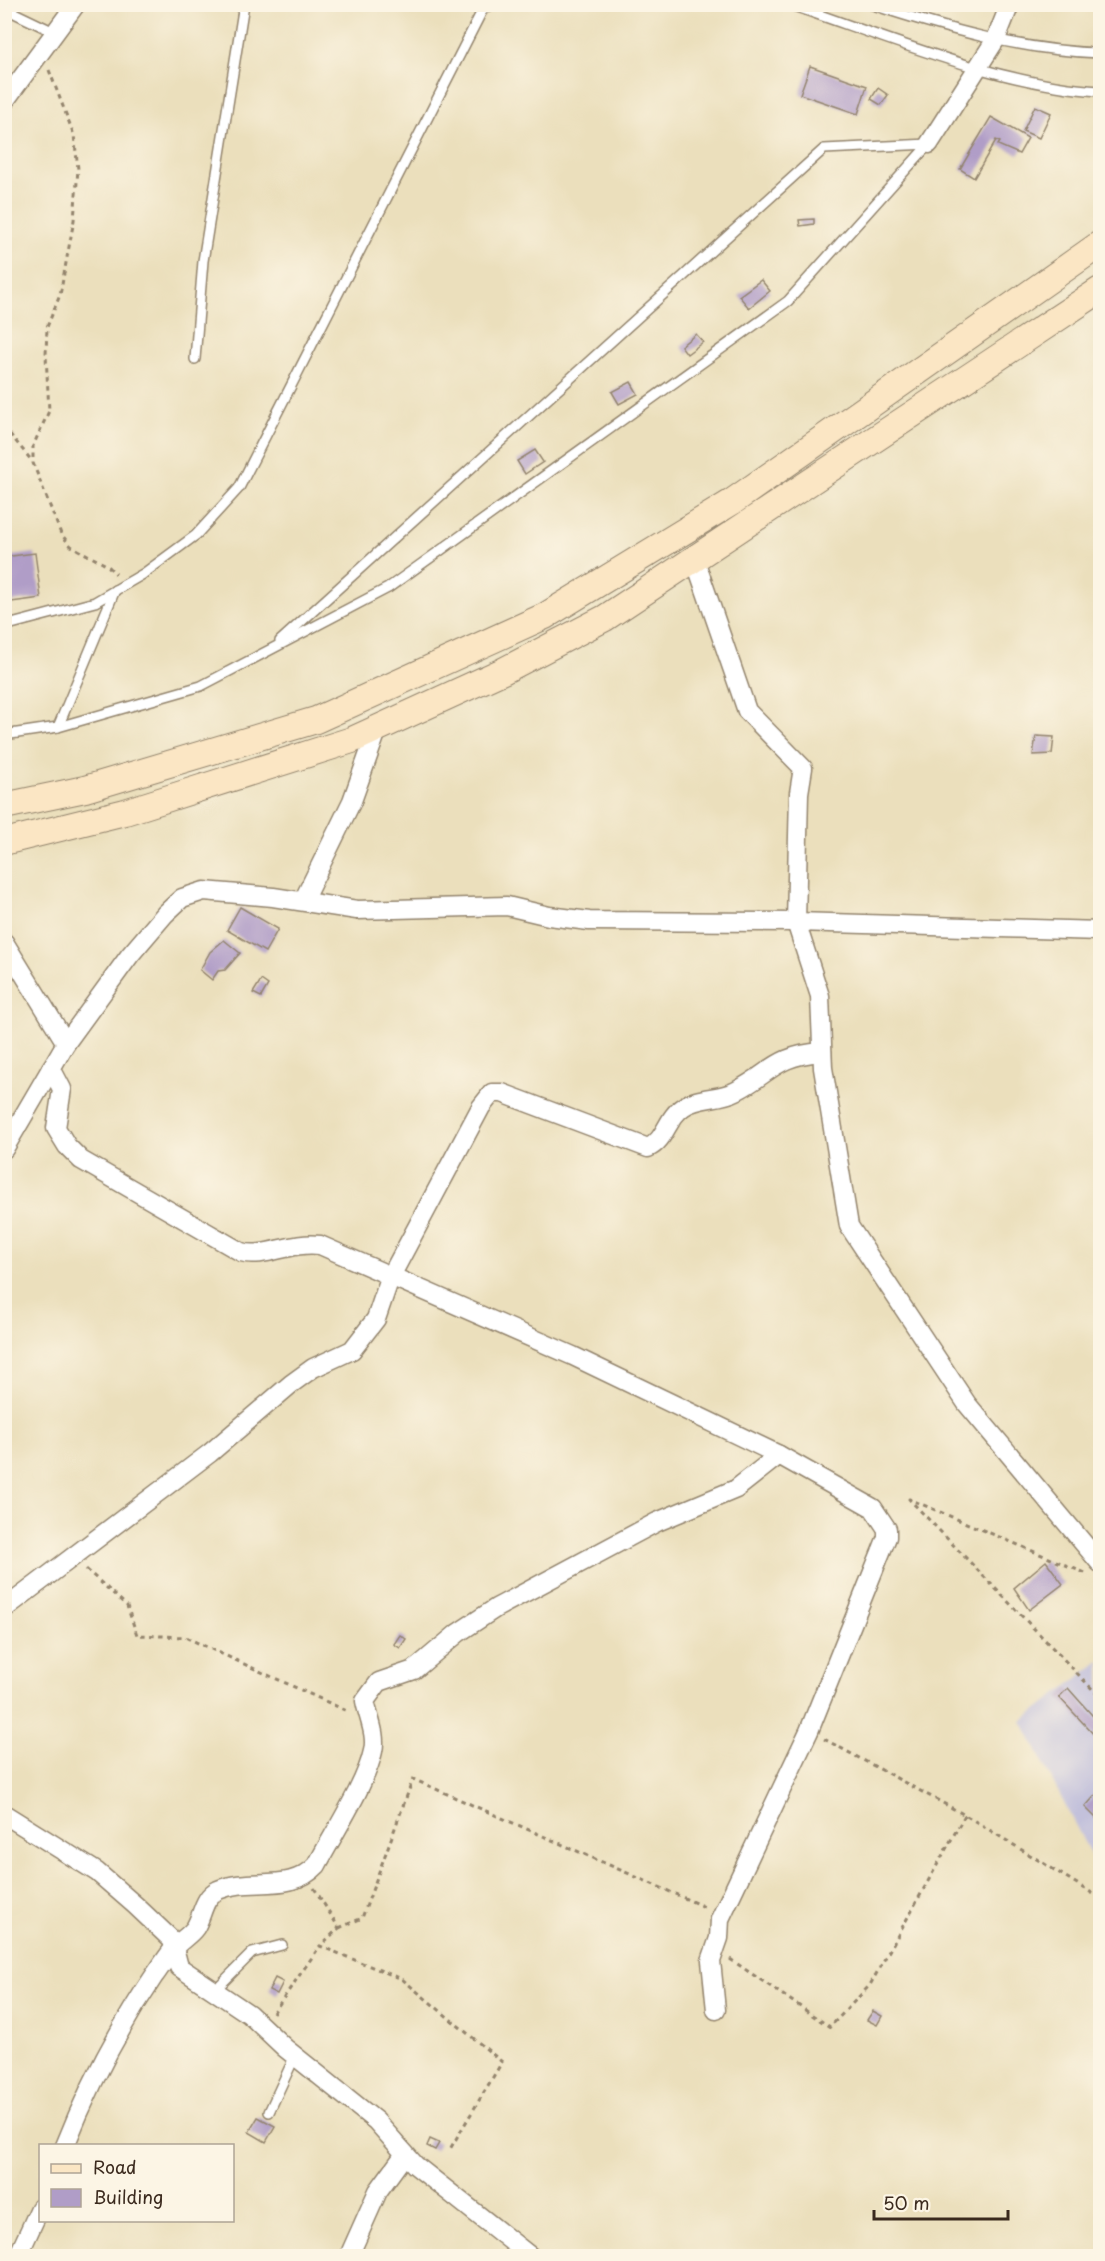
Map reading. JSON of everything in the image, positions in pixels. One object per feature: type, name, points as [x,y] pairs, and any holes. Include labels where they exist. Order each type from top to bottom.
[{"type":"main road","points":[[4,806],[85,789],[316,720],[545,616],[732,502],[1101,244]]},
{"type":"main road","points":[[4,842],[125,812],[352,740],[503,672],[605,618],[1091,297],[1059,273]]},
{"type":"street","points":[[4,102],[76,4]]},
{"type":"street","points":[[929,144],[996,39],[1011,4]]},
{"type":"street","points":[[695,560],[747,711],[803,768],[799,793],[796,922],[820,996],[822,1052],[849,1226],[967,1404],[1095,1569]]},
{"type":"street","points":[[303,901],[352,801],[378,728]]},
{"type":"street","points":[[4,1149],[66,1044],[130,956],[182,898],[204,891],[303,901],[357,910],[507,906],[549,916],[589,921],[796,922],[1101,931]]},
{"type":"street","points":[[4,942],[66,1044]]},
{"type":"street","points":[[4,1610],[210,1453],[291,1384],[313,1368],[352,1350],[376,1319],[390,1278],[476,1117],[492,1093],[502,1093],[648,1148],[655,1145],[678,1111],[685,1105],[736,1091],[784,1059],[822,1052]]},
{"type":"street","points":[[51,1068],[62,1089],[56,1121],[58,1136],[81,1160],[241,1252],[253,1255],[293,1244],[320,1245],[390,1278],[573,1356],[779,1455],[873,1508],[887,1529],[885,1546],[809,1731],[723,1915],[711,1961],[716,2010]]},
{"type":"street","points":[[66,2144],[128,2021],[174,1947],[195,1928],[204,1906],[217,1891],[233,1886],[297,1881],[307,1876],[316,1865],[367,1768],[374,1750],[364,1701],[379,1682],[414,1670],[458,1633],[496,1608],[657,1522],[736,1489],[779,1455]]},
{"type":"street","points":[[4,1814],[97,1872],[172,1940],[176,1963],[179,1967],[215,1990],[264,2027],[295,2056],[375,2121],[416,2165],[530,2256]]},
{"type":"street","points":[[349,2256],[378,2191],[405,2154]]},
{"type":"street","points":[[18,2256],[39,2210]]},
{"type":"lane","points":[[195,359],[203,261],[238,27],[244,4]]},
{"type":"lane","points":[[4,626],[94,602],[124,585],[196,535],[239,488],[482,11],[490,4]]},
{"type":"lane","points":[[788,4],[978,67],[1073,89],[1101,90]]},
{"type":"lane","points":[[870,4],[922,21],[996,39],[1080,53],[1101,53]]},
{"type":"lane","points":[[4,8],[54,32]]},
{"type":"lane","points":[[271,649],[824,149],[929,144]]},
{"type":"lane","points":[[4,735],[58,727],[201,686],[388,588],[788,301],[929,144]]},
{"type":"lane","points":[[58,727],[115,590]]},
{"type":"lane","points":[[215,1990],[252,1953],[282,1945]]},
{"type":"lane","points":[[269,2112],[295,2056]]},
{"type":"path","points":[[33,463],[33,446],[49,411],[47,327],[60,295],[74,220],[78,169],[75,135],[40,52]]},
{"type":"path","points":[[4,427],[33,463],[61,534],[71,546],[108,566],[124,585]]},
{"type":"path","points":[[1095,1569],[909,1499],[1101,1697]]},
{"type":"path","points":[[73,1557],[127,1606],[137,1635],[185,1637],[370,1722]]},
{"type":"path","points":[[809,1731],[965,1815],[1101,1898]]},
{"type":"path","points":[[264,2027],[292,1983],[320,1946],[339,1928],[362,1918],[413,1779],[723,1915]]},
{"type":"path","points":[[715,1949],[830,2027],[870,1985],[965,1815]]},
{"type":"path","points":[[307,1876],[339,1928]]},
{"type":"path","points":[[320,1946],[402,1978],[502,2062],[450,2149]]},
{"type":"shaded area","points":[[1100,1661],[1100,1873],[1022,1721]]},
{"type":"building","points":[[810,66],[867,86],[858,114],[800,94]]},
{"type":"building","points":[[878,88],[888,95],[881,105],[871,99]]},
{"type":"building","points":[[1035,106],[1051,113],[1039,138],[1023,131]]},
{"type":"building","points":[[991,117],[1028,138],[1019,154],[998,145],[1000,142],[996,140],[974,178],[960,169]]},
{"type":"building","points":[[814,219],[814,224],[800,226],[799,220]]},
{"type":"building","points":[[761,280],[770,291],[749,308],[739,296]]},
{"type":"building","points":[[696,334],[703,342],[687,354],[681,346]]},
{"type":"building","points":[[631,382],[638,394],[619,404],[612,392]]},
{"type":"building","points":[[535,450],[543,462],[525,474],[517,461]]},
{"type":"building","points":[[35,553],[41,598],[4,603],[4,557]]},
{"type":"building","points":[[1036,736],[1054,737],[1052,754],[1033,755]]},
{"type":"building","points":[[240,907],[278,929],[265,952],[227,930]]},
{"type":"building","points":[[224,940],[240,953],[225,970],[218,971],[212,980],[200,970],[210,952]]},
{"type":"building","points":[[261,980],[268,985],[261,997],[253,993]]},
{"type":"building","points":[[1046,1561],[1063,1584],[1029,1610],[1014,1588]]},
{"type":"building","points":[[400,1635],[406,1639],[400,1648],[394,1644]]},
{"type":"building","points":[[1068,1688],[1100,1724],[1098,1739],[1059,1697]]},
{"type":"building","points":[[1100,1790],[1100,1822],[1085,1807]]},
{"type":"building","points":[[275,1978],[283,1982],[277,1994],[269,1990]]},
{"type":"building","points":[[873,2011],[882,2016],[877,2025],[867,2020]]},
{"type":"building","points":[[258,2117],[275,2126],[266,2142],[249,2132]]},
{"type":"building","points":[[430,2139],[439,2143],[435,2150],[427,2146]]}]
